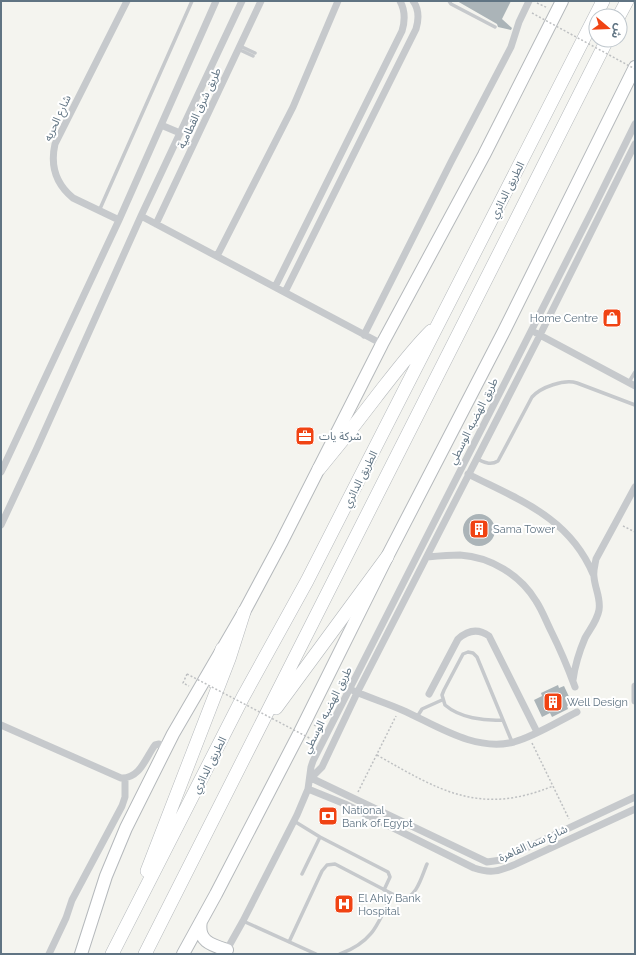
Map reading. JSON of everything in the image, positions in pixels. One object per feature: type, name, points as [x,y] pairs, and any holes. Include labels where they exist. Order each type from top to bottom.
[{"type":"highway","points":[[81,954],[106,876],[123,835],[167,747],[244,612],[319,469],[382,344],[484,155],[562,1]]},
{"type":"highway","name":"الطريق الدائري","points":[[112,954],[243,697],[307,581],[440,323],[603,1]]},
{"type":"highway","name":"الطريق الدائري","points":[[145,954],[603,48]]},
{"type":"highway","points":[[183,954],[309,714],[387,557],[538,265],[635,68]]},
{"type":"highway","points":[[319,469],[350,432],[407,357],[440,323]]},
{"type":"highway","points":[[254,738],[387,557]]},
{"type":"highway","points":[[136,906],[154,850],[229,659],[244,612]]},
{"type":"highway","points":[[190,757],[196,732],[222,649]]},
{"type":"highway","points":[[202,920],[201,930],[205,940],[213,946],[226,952]]},
{"type":"street","name":"شارع الحريه","points":[[119,220],[73,198],[63,189],[54,172],[53,158],[55,144],[127,1]]},
{"type":"street","points":[[1,472],[119,220],[216,1]]},
{"type":"street","points":[[1,525],[44,434],[141,216],[242,1]]},
{"type":"street","name":"طريق شرق القطامية","points":[[156,224],[261,1]]},
{"type":"street","points":[[217,256],[293,107],[338,1]]},
{"type":"street","points":[[275,287],[402,31],[404,20],[403,8],[400,1]]},
{"type":"street","points":[[285,292],[408,48],[418,20],[418,9],[413,1]]},
{"type":"street","points":[[364,335],[511,47],[519,22],[529,1]]},
{"type":"street","points":[[397,42],[408,48]]},
{"type":"street","name":"طريق الهضبه الوسطي","points":[[311,778],[311,767],[635,124]]},
{"type":"street","points":[[161,125],[180,133]]},
{"type":"street","points":[[348,140],[359,146]]},
{"type":"street","name":"طريق الهضبه الوسطي","points":[[311,778],[322,767],[635,144]]},
{"type":"street","points":[[141,216],[382,344]]},
{"type":"street","points":[[306,225],[316,230]]},
{"type":"street","points":[[532,331],[632,384]]},
{"type":"street","points":[[427,557],[462,555],[480,558],[497,565],[512,574],[526,587],[537,601],[574,683],[577,658],[596,620],[599,610],[599,596],[594,577],[589,566],[577,545],[552,519],[531,506],[468,474]]},
{"type":"street","points":[[594,577],[596,559],[635,487]]},
{"type":"street","points":[[441,508],[449,512]]},
{"type":"street","points":[[429,694],[458,639],[469,631],[476,630],[484,632],[489,636],[538,732]]},
{"type":"street","points":[[635,686],[635,701]]},
{"type":"street","points":[[350,690],[400,709],[472,741],[490,744],[512,742],[538,732],[577,712]]},
{"type":"street","points":[[1,725],[121,778],[130,777],[140,769],[155,745],[159,744],[167,747]]},
{"type":"street","points":[[49,954],[66,918],[72,900],[122,806],[125,797],[125,778]]},
{"type":"street","points":[[226,952],[294,821],[308,789],[311,778]]},
{"type":"street","name":"شارع سما القاهرة","points":[[311,778],[487,862],[501,860],[635,797]]},
{"type":"street","name":"شارع سما القاهرة","points":[[308,789],[345,804],[474,868],[485,872],[502,870],[635,809]]},
{"type":"street","points":[[345,804],[352,797]]},
{"type":"street","points":[[474,868],[478,858]]},
{"type":"lane","points":[[99,211],[192,1]]},
{"type":"lane","points":[[449,1],[451,4],[495,28]]},
{"type":"lane","points":[[239,47],[254,54]]},
{"type":"lane","points":[[632,384],[635,372]]},
{"type":"lane","points":[[477,458],[489,464],[498,461],[532,397],[537,392],[560,382],[569,381],[577,383],[635,406]]},
{"type":"lane","points":[[503,720],[478,719],[466,716],[449,709],[445,705],[442,700],[442,695],[463,654],[471,652],[477,657],[503,720],[512,742]]},
{"type":"lane","points":[[417,717],[422,709],[442,700]]},
{"type":"lane","points":[[294,821],[320,837],[388,872],[390,875],[390,880],[384,890]]},
{"type":"lane","points":[[302,874],[320,837]]},
{"type":"lane","points":[[289,942],[322,871],[328,865],[336,864],[402,899],[412,895],[427,864]]},
{"type":"lane","points":[[340,954],[359,946],[369,937],[392,894]]},
{"type":"lane","points":[[243,921],[316,954]]},
{"type":"path","points":[[533,1],[556,13]]},
{"type":"path","points":[[532,13],[635,68]]},
{"type":"path","points":[[616,522],[635,532]]},
{"type":"path","points":[[183,683],[187,674],[317,742]]},
{"type":"path","points":[[352,797],[377,755],[400,709]]},
{"type":"path","points":[[528,736],[573,827]]},
{"type":"path","points":[[377,755],[437,788],[456,795],[475,799],[495,800],[515,798],[534,794],[553,786]]},
{"type":"building","points":[[457,1],[511,1],[502,19],[512,28],[511,30],[498,27],[497,24]]},
{"type":"building","name":"Sama Tower","points":[[479,514],[485,515],[492,521],[495,530],[494,536],[488,543],[479,546],[473,545],[466,539],[463,530],[464,524],[470,517]]},
{"type":"building","name":"Well Design","points":[[558,685],[559,688],[564,686],[572,703],[567,706],[568,709],[552,717],[550,713],[542,717],[534,700],[542,696],[541,693]]},
{"type":"place","name":"Home Centre","points":[[612,318]]},
{"type":"place","name":"شركة يات","points":[[305,436]]},
{"type":"place","name":"Sama Tower","points":[[479,529]]},
{"type":"place","name":"Well Design","points":[[553,702]]},
{"type":"place","name":"National Bank of Egypt","points":[[328,816]]},
{"type":"place","name":"El Ahly Bank Hospital","points":[[344,904]]}]
